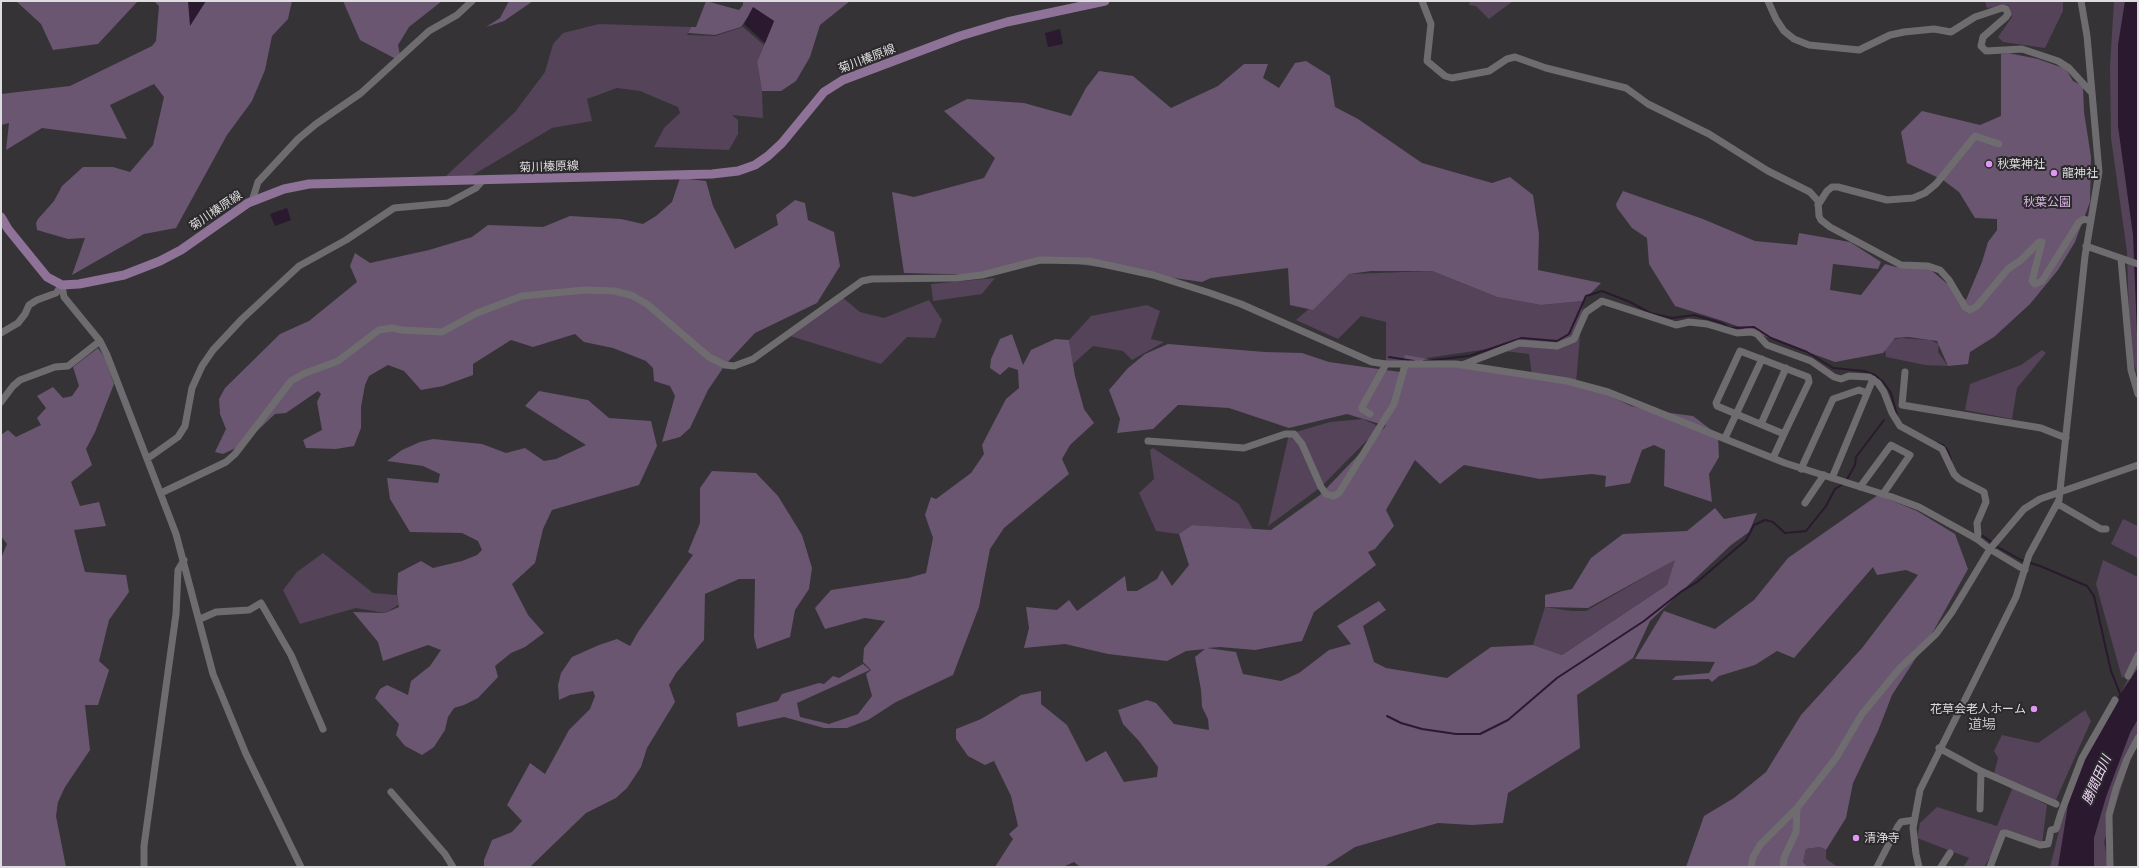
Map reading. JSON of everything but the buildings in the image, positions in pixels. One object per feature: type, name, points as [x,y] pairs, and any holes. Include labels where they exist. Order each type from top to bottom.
[{"type":"main road","name":"菊川榛原線","points":[[62,284],[105,280],[160,261],[181,250],[252,201],[284,189],[309,184],[707,174],[738,171],[755,165],[768,156],[782,143],[824,92],[843,80],[960,36],[1007,22],[1105,1]]},
{"type":"main road","points":[[1,217],[8,229],[48,277],[62,284]]},
{"type":"street","points":[[252,201],[258,182],[298,139],[316,124],[361,93],[429,31],[457,15],[472,1]]},
{"type":"street","points":[[1422,1],[1431,24],[1427,61],[1446,76],[1452,78],[1489,71],[1507,59],[1515,57],[1546,68],[1626,88],[1648,104],[1709,134],[1768,171],[1810,192],[1818,201],[1821,220],[1833,229],[1901,265],[1928,266],[1940,270],[1949,280],[1965,307],[1970,310],[1977,306],[2008,269],[2022,260],[2039,242],[2042,242],[2032,281],[2034,284],[2042,281],[2079,222],[2084,220],[2090,221]]},
{"type":"street","points":[[1768,1],[1776,19],[1784,31],[1794,39],[1809,45],[1859,50],[1890,35],[1904,32],[1934,29],[1952,32],[1975,17],[2002,8],[2006,9],[2008,14],[2006,17],[1983,37],[1981,46],[1986,50],[2022,49],[2058,61],[2069,68],[2090,91]]},
{"type":"street","points":[[1919,867],[1913,839],[1914,820],[1920,790],[1939,748],[2016,597],[2029,558],[2058,504],[2086,246],[2099,172],[2094,107],[2090,91],[2087,36],[2081,1]]},
{"type":"street","points":[[1818,205],[1827,191],[1832,187],[1838,186],[1887,200],[1913,198],[1925,193],[1936,184],[1975,136],[1999,144]]},
{"type":"street","points":[[147,459],[178,437],[185,426],[192,388],[202,366],[213,350],[242,319],[299,266],[346,240],[394,208],[448,203],[476,188],[483,180]]},
{"type":"street","points":[[2086,246],[2138,264]]},
{"type":"street","points":[[2121,259],[2130,370],[2138,394]]},
{"type":"street","points":[[161,493],[226,462],[236,454],[291,381],[303,374],[338,361],[349,354],[374,332],[392,328],[442,332],[497,305],[522,296],[544,293],[614,291],[631,295],[656,311],[692,344],[709,357],[725,365],[734,366],[753,359],[862,281],[872,278],[956,278],[982,275],[1040,260],[1089,260],[1153,275],[1210,293],[1280,321],[1356,356],[1386,364],[1462,365],[1584,385],[1656,410],[1802,469],[1883,494],[1919,507],[2025,568]]},
{"type":"street","points":[[1,333],[18,323],[25,314],[28,305],[56,293],[62,284]]},
{"type":"street","points":[[62,284],[64,297],[100,341],[107,355],[161,493],[184,560],[214,674],[226,706],[264,794],[301,867]]},
{"type":"street","points":[[1462,365],[1519,343],[1557,346],[1574,339],[1586,312],[1602,301],[1676,325],[1689,322],[1707,324],[1737,333],[1751,332],[1757,334],[1767,345],[1811,361],[1834,377],[1841,379],[1858,376],[1873,379],[1884,392],[1892,413],[1900,426],[1942,449],[1954,474],[1959,479],[1984,492],[1986,502],[1977,522],[1978,534],[1975,538]]},
{"type":"street","points":[[1,402],[13,386],[20,380],[55,367],[68,366],[100,341]]},
{"type":"street","points":[[1772,458],[1784,434],[1809,382],[1808,377],[1740,351],[1716,403],[1717,406],[1784,434]]},
{"type":"street","points":[[1725,438],[1762,359]]},
{"type":"street","points":[[1370,414],[1362,409],[1362,407],[1386,364]]},
{"type":"street","points":[[1148,441],[1244,448],[1284,434],[1294,434],[1302,444],[1320,487],[1326,494],[1334,496],[1339,493],[1394,404],[1405,365]]},
{"type":"street","points":[[1762,424],[1786,368]]},
{"type":"street","points":[[1905,372],[1902,404],[2041,428],[2066,438]]},
{"type":"street","points":[[1832,478],[1873,379]]},
{"type":"street","points":[[1802,469],[1833,399],[1859,390],[1867,393]]},
{"type":"street","points":[[1860,487],[1891,445],[1910,455],[1883,494]]},
{"type":"street","points":[[1751,867],[1753,857],[1760,845],[1797,808],[1836,758],[1862,714],[1900,668],[1936,634],[1952,612],[1990,548],[2024,509],[2040,499],[2138,465]]},
{"type":"street","points":[[1805,503],[1824,475]]},
{"type":"street","points":[[2058,504],[2101,529],[2106,529]]},
{"type":"street","points":[[144,867],[144,846],[176,614],[178,570],[184,560]]},
{"type":"street","points":[[200,619],[216,612],[249,610],[261,604],[291,655],[324,729]]},
{"type":"street","points":[[2128,676],[2138,655]]},
{"type":"street","points":[[1990,867],[2003,833],[2040,845],[2048,844],[2051,830],[2056,829],[2060,813],[2082,758],[2115,700]]},
{"type":"street","points":[[2110,867],[2109,815],[2125,765],[2138,738]]},
{"type":"street","points":[[1939,748],[1981,771],[2056,804]]},
{"type":"street","points":[[1980,809],[1981,771]]},
{"type":"street","points":[[391,792],[445,854],[453,867]]},
{"type":"street","points":[[1783,867],[1784,858],[1796,832],[1797,808]]},
{"type":"street","points":[[1877,867],[1901,822],[1914,820]]},
{"type":"street","points":[[1941,867],[1950,853]]},
{"type":"shaded area","points":[[1470,1],[1513,1],[1489,19],[1476,6],[1469,5]]},
{"type":"shaded area","points":[[1985,1],[2063,1],[2063,11],[2045,48],[2003,42],[1998,37],[2012,17],[2008,5],[1987,8]]},
{"type":"shaded area","points":[[2114,1],[2138,1],[2138,378],[2130,349],[2127,252],[2111,138],[2110,65]]},
{"type":"shaded area","points":[[599,24],[691,27],[687,35],[715,36],[743,27],[764,45],[757,62],[762,91],[763,118],[732,115],[738,120],[738,134],[729,150],[654,147],[664,128],[680,113],[678,107],[640,91],[617,88],[587,99],[592,121],[552,128],[468,178],[446,176],[515,112],[545,72],[553,44],[563,33]]},
{"type":"shaded area","points":[[1432,271],[1497,297],[1541,305],[1583,301],[1576,383],[1532,376],[1529,354],[1488,349],[1386,364],[1386,322],[1361,316],[1338,339],[1296,320],[1349,274]]},
{"type":"shaded area","points":[[995,278],[982,294],[933,301],[931,284]]},
{"type":"shaded area","points":[[843,298],[860,312],[884,318],[929,300],[942,320],[935,338],[907,337],[881,364],[790,336]]},
{"type":"shaded area","points":[[1147,305],[1160,311],[1151,339],[1164,342],[1132,360],[1123,351],[1093,346],[1073,364],[1069,340],[1091,316]]},
{"type":"shaded area","points":[[1901,338],[1930,340],[1939,344],[1938,352],[1948,366],[1925,365],[1886,357],[1885,350],[1891,340]]},
{"type":"shaded area","points":[[2042,350],[2046,353],[2017,388],[2012,419],[1965,410],[1970,384],[2021,365]]},
{"type":"shaded area","points":[[1363,419],[1380,427],[1321,487],[1268,526],[1289,434],[1330,422]]},
{"type":"shaded area","points":[[1153,448],[1239,504],[1253,529],[1192,525],[1179,534],[1156,531],[1139,493],[1154,479],[1150,450]]},
{"type":"shaded area","points":[[2123,519],[2138,526],[2138,558],[2111,544]]},
{"type":"shaded area","points":[[323,553],[373,593],[397,595],[400,604],[385,613],[356,608],[300,624],[283,590],[297,572]]},
{"type":"shaded area","points":[[1676,559],[1667,585],[1562,655],[1533,645],[1545,607],[1572,611],[1586,611]]},
{"type":"shaded area","points":[[2103,560],[2138,577],[2138,653],[2129,672],[2122,678],[2096,584]]},
{"type":"shaded area","points":[[2138,660],[2138,735],[2104,842],[2109,867],[2050,867],[2062,819],[2110,713]]},
{"type":"shaded area","points":[[2085,710],[2091,721],[2055,802],[2021,792],[2047,805],[2042,844],[2006,831],[1984,867],[1963,867],[1969,858],[1917,838],[1920,823],[1937,807],[1997,826],[2012,789],[1993,778],[1998,758],[1994,751],[2002,735],[2038,743]]},
{"type":"shaded area","points":[[1820,847],[1826,850],[1826,859],[1838,867],[1808,867],[1803,862],[1806,849]]},
{"type":"green space","points":[[16,1],[138,1],[98,44],[53,50],[41,24]]},
{"type":"green space","points":[[154,1],[292,1],[288,19],[272,36],[265,70],[252,101],[227,135],[176,228],[144,234],[72,275],[85,238],[68,239],[37,230],[36,223],[38,219],[54,201],[62,186],[83,167],[113,167],[130,172],[153,145],[164,97],[154,84],[110,105],[127,139],[42,128],[6,150],[9,123],[1,125],[1,94],[70,86],[152,46],[156,41],[159,6]]},
{"type":"green space","points":[[343,1],[442,1],[409,27],[398,45],[400,55],[396,59],[360,40]]},
{"type":"green space","points":[[509,1],[533,1],[504,21],[486,27],[500,18]]},
{"type":"green space","points":[[706,1],[739,10],[743,5],[743,1],[850,1],[820,25],[810,57],[796,81],[781,91],[762,91],[757,62],[774,21],[754,8],[741,27],[715,35],[688,33],[691,27],[696,27]]},
{"type":"green space","name":"秋葉公園","points":[[2008,53],[2038,59],[2066,69],[2073,81],[2083,86],[2084,112],[2091,157],[2090,202],[2075,242],[2058,270],[2030,304],[1994,337],[1970,352],[1968,364],[1948,366],[1937,341],[1908,337],[1895,338],[1883,353],[1835,362],[1723,321],[1675,306],[1649,264],[1647,238],[1632,228],[1617,208],[1616,204],[1623,191],[1703,219],[1755,241],[1797,245],[1799,233],[1850,242],[1881,262],[1878,269],[1833,264],[1830,290],[1861,295],[1885,264],[1896,267],[1930,269],[1966,300],[1982,262],[1988,242],[1997,230],[1997,219],[1975,218],[1959,192],[1943,180],[1907,163],[1901,132],[1922,111],[1980,125],[2001,116],[2001,54]]},
{"type":"green space","points":[[1306,61],[1330,76],[1335,107],[1358,119],[1422,163],[1492,183],[1510,177],[1533,195],[1539,234],[1538,270],[1601,283],[1583,301],[1541,305],[1497,297],[1432,271],[1371,271],[1349,274],[1313,310],[1290,305],[1288,268],[1211,278],[1202,282],[1037,258],[982,275],[904,273],[892,192],[914,197],[984,178],[995,158],[944,111],[967,99],[1024,103],[1071,116],[1086,88],[1099,71],[1133,76],[1171,108],[1218,86],[1244,64],[1268,64],[1263,78],[1279,88],[1295,63]]},
{"type":"green space","points":[[680,178],[706,181],[713,206],[735,249],[778,225],[776,215],[795,200],[805,203],[808,220],[834,232],[840,266],[817,303],[755,333],[725,365],[708,390],[690,428],[680,437],[662,442],[675,396],[670,386],[654,381],[653,368],[646,361],[613,348],[584,342],[575,334],[533,347],[511,340],[473,364],[473,375],[443,386],[421,390],[404,371],[388,365],[369,376],[365,385],[361,407],[361,428],[354,446],[336,449],[306,448],[303,440],[322,430],[317,402],[321,394],[318,391],[286,413],[275,414],[242,445],[223,454],[215,452],[226,429],[220,414],[219,399],[225,388],[280,334],[309,321],[357,282],[350,266],[355,253],[370,263],[429,250],[472,237],[488,225],[543,227],[570,216],[621,219],[643,224],[656,216],[672,202]]},
{"type":"green space","points":[[1012,334],[1023,365],[1031,350],[1055,339],[1069,340],[1075,376],[1084,409],[1094,423],[1070,445],[1062,459],[1069,474],[1004,528],[990,549],[979,607],[953,675],[896,702],[868,720],[847,728],[824,728],[784,717],[738,727],[736,713],[778,701],[782,694],[819,683],[824,684],[833,676],[839,678],[863,664],[870,670],[797,703],[800,717],[829,724],[858,714],[872,696],[866,674],[871,670],[863,662],[864,648],[885,621],[865,618],[825,629],[815,608],[831,590],[908,578],[926,573],[933,538],[925,515],[931,497],[936,499],[971,473],[984,454],[982,445],[1006,399],[1019,388],[1018,370],[1009,367],[1000,375],[990,368],[991,359],[1000,339]]},
{"type":"green space","points":[[1168,344],[1265,352],[1302,353],[1329,362],[1400,372],[1405,355],[1593,388],[1631,406],[1647,410],[1693,416],[1718,435],[1719,457],[1709,474],[1712,502],[1664,486],[1665,450],[1654,445],[1642,450],[1630,483],[1605,487],[1606,476],[1592,474],[1540,479],[1464,465],[1440,484],[1415,460],[1386,510],[1394,526],[1375,549],[1368,552],[1376,565],[1314,612],[1302,641],[1255,650],[1220,647],[1207,648],[1236,652],[1243,674],[1281,681],[1299,673],[1329,650],[1351,644],[1337,626],[1379,601],[1386,610],[1363,626],[1374,662],[1386,668],[1447,678],[1491,647],[1533,645],[1562,655],[1667,585],[1675,560],[1588,608],[1545,607],[1545,595],[1572,589],[1591,558],[1623,534],[1687,531],[1715,508],[1724,519],[1757,513],[1749,532],[1731,545],[1650,621],[1633,658],[1577,695],[1580,748],[1508,793],[1503,823],[1472,825],[1438,823],[1355,847],[1324,867],[1080,867],[1074,862],[1063,867],[995,867],[1013,839],[1009,834],[1018,826],[1011,796],[994,761],[985,765],[968,756],[956,739],[956,729],[981,719],[1021,695],[1041,691],[1041,704],[1067,725],[1086,762],[1106,751],[1124,782],[1157,777],[1158,767],[1139,741],[1123,724],[1118,710],[1147,700],[1156,703],[1174,724],[1209,730],[1208,719],[1202,707],[1201,690],[1195,657],[1205,649],[1186,651],[1167,661],[1108,654],[1065,644],[1024,648],[1029,628],[1026,607],[1057,610],[1069,600],[1077,611],[1125,576],[1127,591],[1137,591],[1157,579],[1162,570],[1172,586],[1189,565],[1179,534],[1192,525],[1271,530],[1320,495],[1385,427],[1391,405],[1380,424],[1347,414],[1289,428],[1229,408],[1178,405],[1153,429],[1117,433],[1120,419],[1109,390],[1128,368],[1145,354]]},
{"type":"green space","points":[[98,348],[105,358],[114,384],[95,432],[86,449],[92,465],[71,482],[80,506],[99,502],[106,526],[74,530],[85,572],[126,575],[129,592],[109,620],[99,661],[109,670],[98,705],[85,705],[90,750],[65,787],[58,802],[56,816],[66,867],[1,867],[1,558],[7,544],[1,536],[1,435],[8,430],[16,437],[41,425],[37,418],[46,408],[37,396],[53,387],[63,398],[72,396],[79,386],[73,367]]},
{"type":"green space","points":[[539,391],[588,400],[609,418],[651,421],[657,446],[639,485],[552,510],[543,529],[535,563],[512,584],[528,615],[544,633],[525,647],[511,653],[495,666],[498,677],[478,698],[454,708],[448,717],[445,730],[434,747],[422,755],[405,746],[396,735],[399,724],[375,698],[380,689],[387,685],[408,695],[411,681],[430,666],[441,650],[428,645],[383,661],[378,642],[353,612],[385,613],[399,607],[397,593],[398,573],[421,561],[433,568],[462,561],[477,555],[482,550],[478,541],[462,533],[410,532],[390,499],[387,478],[438,483],[440,474],[423,466],[387,461],[402,450],[420,442],[433,439],[482,444],[506,453],[525,448],[544,461],[556,459],[586,445],[525,406]]},
{"type":"green space","points":[[712,471],[756,473],[778,496],[802,535],[812,568],[809,589],[795,610],[790,637],[757,649],[754,637],[755,579],[739,579],[705,594],[704,640],[676,673],[669,685],[675,702],[647,748],[641,767],[627,788],[616,798],[586,813],[530,867],[484,867],[484,860],[492,840],[512,832],[522,821],[507,805],[530,763],[545,774],[569,730],[590,709],[595,696],[593,691],[570,695],[559,700],[558,685],[561,673],[572,657],[599,645],[617,639],[630,646],[638,632],[693,555],[688,552],[700,523],[700,488]]},
{"type":"green space","points":[[1878,495],[1917,511],[1955,534],[1968,569],[1934,630],[1892,695],[1878,731],[1853,783],[1846,818],[1826,850],[1820,847],[1806,849],[1803,862],[1808,867],[1686,867],[1704,816],[1734,798],[1766,772],[1801,715],[1862,648],[1918,575],[1906,570],[1877,575],[1873,567],[1794,658],[1777,651],[1755,665],[1719,676],[1712,682],[1709,679],[1672,680],[1676,676],[1709,673],[1715,662],[1635,659],[1664,611],[1715,629],[1754,600],[1788,558]]},
{"type":"water","points":[[188,1],[206,1],[190,26]]},
{"type":"water","points":[[2125,1],[2138,1],[2138,358],[2133,235],[2118,126],[2118,45]]},
{"type":"water","points":[[753,7],[774,21],[765,43],[744,24]]},
{"type":"water","points":[[1060,29],[1063,44],[1048,47],[1045,33]]},
{"type":"water","points":[[287,208],[291,220],[275,226],[270,214]]},
{"type":"water","name":"勝間田川","points":[[2138,668],[2138,719],[2130,733],[2106,797],[2094,838],[2094,867],[2058,867],[2068,805],[2082,758],[2111,707]]},
{"type":"waterway","points":[[1424,361],[1469,356],[1522,338],[1557,341],[1569,334],[1586,296],[1602,291],[1630,302],[1650,313],[1672,318],[1694,315],[1722,323],[1730,328],[1754,327],[1771,338],[1807,352],[1833,368],[1864,371],[1875,375],[1883,382],[1891,393],[1897,415]]},
{"type":"waterway","points":[[1389,357],[1414,361]]},
{"type":"waterway","points":[[1846,481],[1855,465],[1856,457],[1884,420]]},
{"type":"waterway","points":[[1937,443],[1943,445],[1948,451],[1951,460]]},
{"type":"waterway","points":[[1387,716],[1401,723],[1422,729],[1456,734],[1480,734],[1508,720],[1557,678],[1644,621],[1682,591],[1697,582],[1746,540],[1754,525],[1765,520],[1773,522],[1785,533],[1806,531],[1826,506],[1835,489],[1843,484]]},
{"type":"waterway","points":[[1980,534],[1993,543]]},
{"type":"waterway","points":[[1996,546],[2021,560],[2040,566],[2087,586],[2094,596],[2111,671],[2121,696]]},
{"type":"place","name":"秋葉神社","points":[[1989,164]]},
{"type":"place","name":"龍神社","points":[[2054,173]]},
{"type":"place","name":"花草会老人ホーム","points":[[2034,709]]},
{"type":"place","name":"清浄寺","points":[[1856,838]]},
{"type":"district","name":"道場","points":[[1982,725]]}]
